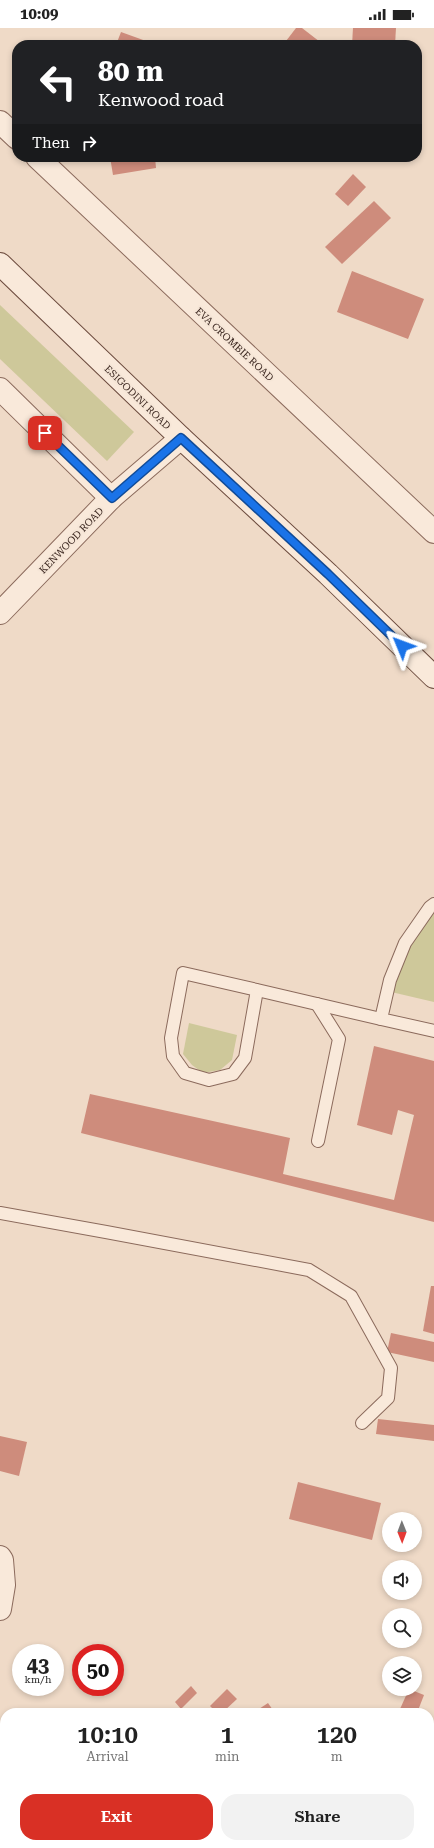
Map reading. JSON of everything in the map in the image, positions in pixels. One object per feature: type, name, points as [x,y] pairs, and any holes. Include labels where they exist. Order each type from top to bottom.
[{"type":"street","points":[[0,122],[12,133]]},
{"type":"street","name":"EVA CROMBIE ROAD","points":[[42,162],[434,532]]},
{"type":"street","name":"ESIGODINI ROAD","points":[[0,264],[181,438],[328,574],[434,677]]},
{"type":"street","points":[[0,389],[112,498]]},
{"type":"street","name":"KENWOOD ROAD","points":[[0,613],[112,498],[181,438]]},
{"type":"street","points":[[0,1557],[2,1560],[4,1585],[1,1606]]},
{"type":"lane","points":[[381,1018],[390,980],[406,943],[430,907],[434,904]]},
{"type":"lane","points":[[257,990],[245,1058],[232,1074],[209,1080],[185,1073],[173,1056],[171,1038],[183,972],[434,1031]]},
{"type":"lane","points":[[317,1004],[339,1039],[318,1141]]},
{"type":"lane","points":[[0,1214],[309,1270],[351,1296],[391,1368],[388,1398],[362,1423]]},
{"type":"shaded area","points":[[0,305],[134,432],[107,461],[0,359]]},
{"type":"shaded area","points":[[434,904],[434,1002],[387,991],[390,980]]},
{"type":"shaded area","points":[[189,1023],[237,1035],[232,1060],[220,1070],[203,1073],[192,1065],[183,1054]]},
{"type":"building","points":[[296,28],[302,28],[318,40],[287,40]]},
{"type":"building","points":[[353,28],[396,28],[395,40],[352,40]]},
{"type":"building","points":[[121,32],[143,40],[118,40]]},
{"type":"building","points":[[111,162],[155,162],[156,168],[113,175]]},
{"type":"building","points":[[353,174],[366,187],[348,206],[335,194]]},
{"type":"building","points":[[374,201],[391,218],[342,264],[325,247]]},
{"type":"building","points":[[352,271],[424,299],[408,339],[337,312]]},
{"type":"building","points":[[374,1046],[434,1061],[434,1222],[81,1133],[90,1094],[290,1138],[283,1174],[394,1200],[414,1115],[398,1110],[392,1135],[357,1125]]},
{"type":"building","points":[[431,1286],[434,1286],[434,1334],[423,1331]]},
{"type":"building","points":[[391,1333],[434,1342],[434,1362],[387,1352]]},
{"type":"building","points":[[378,1419],[434,1425],[434,1441],[376,1434]]},
{"type":"building","points":[[0,1436],[27,1442],[19,1476],[0,1471]]},
{"type":"building","points":[[298,1482],[381,1503],[372,1540],[289,1519]]},
{"type":"building","points":[[191,1686],[197,1693],[182,1708],[180,1708],[175,1702]]},
{"type":"building","points":[[227,1689],[237,1699],[227,1708],[212,1708],[210,1706]]},
{"type":"building","points":[[422,1694],[424,1695],[419,1708],[400,1708],[406,1696],[422,1696]]},
{"type":"building","points":[[268,1703],[272,1708],[260,1708]]},
{"type":"route","points":[[45,433],[112,498],[181,438],[328,574],[402,646]]}]
